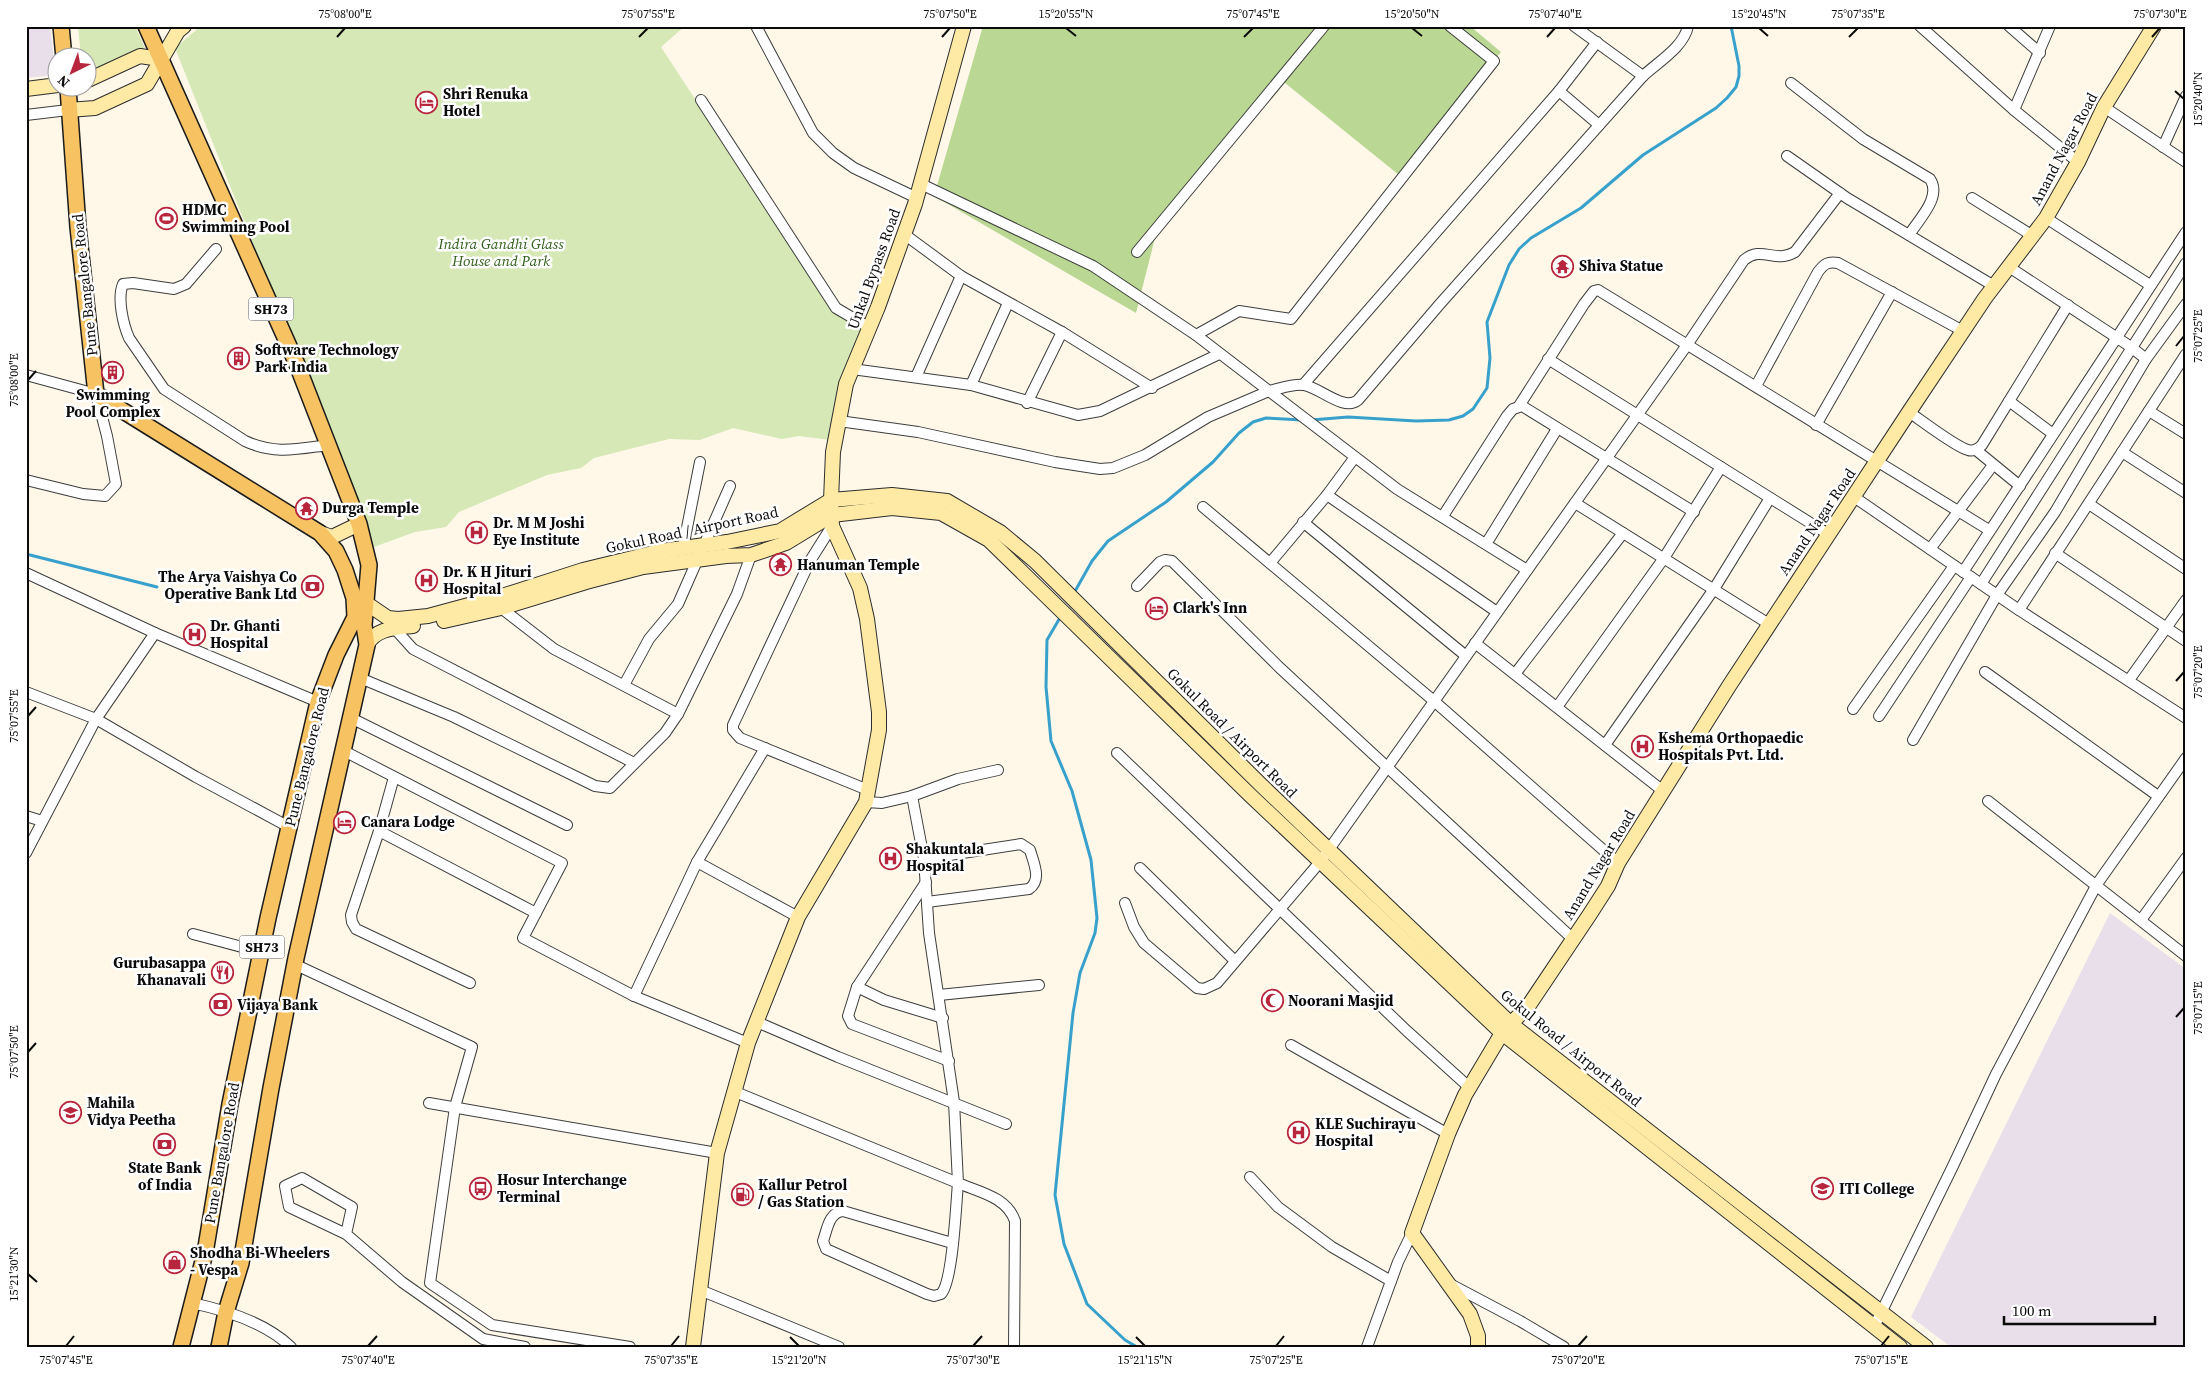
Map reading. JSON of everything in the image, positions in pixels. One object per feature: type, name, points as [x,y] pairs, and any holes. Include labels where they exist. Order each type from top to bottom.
[{"type":"main road","points":[[61,26],[63,48]]},
{"type":"main road","name":"SH73","points":[[146,26],[296,362],[359,524]]},
{"type":"main road","points":[[68,110],[95,108],[146,84],[178,31],[184,26]]},
{"type":"main road","name":"Unkal Bypass Road","points":[[832,520],[831,500],[834,452],[846,384],[870,328],[919,191],[964,26]]},
{"type":"main road","name":"Anand Nagar Road","points":[[1412,1233],[1448,1134],[1470,1088],[1506,1029],[1529,1005],[1608,886],[1618,863],[1663,791],[1769,624],[1854,498],[1908,412],[1994,286],[2046,218],[2078,162],[2104,107],[2154,26]]},
{"type":"main road","points":[[98,75],[140,56],[160,59]]},
{"type":"main road","points":[[26,90],[48,87]]},
{"type":"main road","name":"Pune Bangalore Road","points":[[68,98],[96,394],[320,534],[336,551],[345,570],[367,645],[294,964],[272,1079],[242,1263],[226,1312],[219,1347]]},
{"type":"main road","name":"Gokul Road / Airport Road","points":[[367,645],[374,635],[428,616],[502,596],[583,570],[661,551],[780,531],[831,500],[892,495],[946,501],[993,535],[1035,561],[1261,785],[1329,849],[1506,1029],[1926,1347]]},
{"type":"main road","name":"Gokul Road / Airport Road","points":[[360,621],[403,625],[501,608],[643,567],[751,555],[786,543],[832,520],[892,508],[941,513],[993,535],[1024,573],[1320,862],[1506,1029],[1900,1347]]},
{"type":"main road","points":[[693,1347],[717,1153],[733,1091],[748,1043],[798,917],[867,796],[879,730],[879,712],[867,618],[860,588],[832,520]]},
{"type":"main road","points":[[320,534],[332,537],[359,524]]},
{"type":"main road","name":"Pune Bangalore Road","points":[[181,1347],[205,1253],[230,1104],[261,952],[318,702],[336,655],[360,621],[366,603],[369,565],[359,524]]},
{"type":"main road","points":[[366,603],[388,618],[403,625]]},
{"type":"main road","points":[[1412,1233],[1470,1314],[1478,1336],[1478,1347]]},
{"type":"street","points":[[756,26],[813,133],[833,153],[854,168],[919,191],[1093,266],[1196,335],[1398,489],[1527,570]]},
{"type":"street","points":[[1138,252],[1324,26]]},
{"type":"street","points":[[1196,335],[1239,311],[1291,319],[1494,61],[1450,26]]},
{"type":"street","points":[[1574,26],[1644,76]]},
{"type":"street","points":[[839,421],[918,432],[1055,462],[1100,469],[1113,468],[1145,455],[1208,417],[1268,391],[1304,384],[1345,403],[1355,403],[1599,125],[1644,76],[1678,45],[1686,35],[1688,26]]},
{"type":"street","points":[[1920,26],[2014,110],[2078,162]]},
{"type":"street","points":[[2010,26],[2040,53]]},
{"type":"street","points":[[2014,110],[2050,26]]},
{"type":"street","points":[[1304,384],[1559,91],[1597,42]]},
{"type":"street","points":[[1791,83],[1864,139],[1930,179],[1935,187],[1934,196],[1909,235]]},
{"type":"street","points":[[1559,91],[1599,125]]},
{"type":"street","points":[[2163,147],[2186,96]]},
{"type":"street","points":[[701,100],[836,308],[870,328]]},
{"type":"street","points":[[2104,107],[2186,162]]},
{"type":"street","points":[[26,115],[68,110]]},
{"type":"street","points":[[1787,156],[1840,193],[1994,286]]},
{"type":"street","points":[[1125,903],[1134,927],[1144,942],[1197,988],[1210,988],[1320,862],[1687,345],[1744,260],[1751,254],[1759,253],[1787,257],[1795,252],[1840,193]]},
{"type":"street","points":[[1972,198],[2033,236]]},
{"type":"street","points":[[2046,218],[2150,285]]},
{"type":"street","points":[[1880,716],[1989,530],[2020,486],[2186,232]]},
{"type":"street","points":[[904,234],[960,276],[1062,332],[1152,388]]},
{"type":"street","points":[[216,250],[186,284],[180,288],[174,289],[133,283],[123,284],[121,295],[129,338],[164,389],[245,441],[256,446],[278,451],[328,445]]},
{"type":"street","points":[[1756,386],[1823,265],[1831,262],[1838,263],[1963,331]]},
{"type":"street","points":[[1981,584],[2186,263]]},
{"type":"street","points":[[2010,267],[2131,347],[2146,359]]},
{"type":"street","points":[[916,377],[960,276]]},
{"type":"street","points":[[1443,516],[1507,416],[1519,406],[1594,291],[1598,290],[1989,530]]},
{"type":"street","points":[[1816,425],[1892,292]]},
{"type":"street","points":[[970,386],[1008,303]]},
{"type":"street","points":[[1913,740],[1997,595],[2055,512],[2146,359],[2186,304]]},
{"type":"street","points":[[1908,412],[1959,445],[1969,450],[1976,450],[1982,445],[2068,305]]},
{"type":"street","points":[[1027,403],[1062,332]]},
{"type":"street","points":[[852,369],[970,386],[1078,416],[1100,411],[1152,388],[1219,354]]},
{"type":"street","points":[[2019,610],[2186,354]]},
{"type":"street","points":[[1548,359],[1828,534]]},
{"type":"street","points":[[26,375],[96,394],[107,436],[116,484],[105,496],[83,494],[26,480]]},
{"type":"street","points":[[2009,401],[2053,434]]},
{"type":"street","points":[[1519,406],[1526,408],[1556,429],[1694,512]]},
{"type":"street","points":[[2149,411],[2186,434]]},
{"type":"street","points":[[1486,544],[1556,429]]},
{"type":"street","points":[[1976,450],[2020,486]]},
{"type":"street","points":[[2122,452],[2186,493]]},
{"type":"street","points":[[1270,563],[1327,495],[1355,457]]},
{"type":"street","points":[[683,548],[700,462]]},
{"type":"street","points":[[1930,549],[1993,465]]},
{"type":"street","points":[[1557,707],[1664,558],[1722,467]]},
{"type":"street","points":[[624,685],[649,639],[678,604],[730,486]]},
{"type":"street","points":[[1327,495],[1498,612]]},
{"type":"street","points":[[1605,745],[1714,589],[1770,498]]},
{"type":"street","points":[[1854,498],[2019,610],[2186,718]]},
{"type":"street","points":[[1575,503],[1769,624]]},
{"type":"street","points":[[2089,504],[2186,569]]},
{"type":"street","points":[[1203,507],[1434,701],[1618,863]]},
{"type":"street","points":[[832,520],[810,561],[733,725],[735,734],[882,803],[912,796],[958,779],[998,770]]},
{"type":"street","points":[[1303,522],[1466,656]]},
{"type":"street","points":[[1515,674],[1623,533]]},
{"type":"street","points":[[2055,553],[2165,629],[2186,641]]},
{"type":"street","points":[[360,678],[454,717],[603,789],[610,788],[665,733],[678,714],[737,594],[751,555]]},
{"type":"street","points":[[1137,586],[1160,562],[1165,560],[1172,561],[1280,668],[1573,939]]},
{"type":"street","points":[[1854,709],[1963,572]]},
{"type":"street","points":[[26,574],[155,633],[318,702]]},
{"type":"street","points":[[2129,680],[2186,600]]},
{"type":"street","points":[[501,608],[554,648],[678,714]]},
{"type":"street","points":[[403,625],[412,649],[634,763]]},
{"type":"street","points":[[26,853],[96,719],[155,633]]},
{"type":"street","points":[[1475,643],[1663,791]]},
{"type":"street","points":[[1985,672],[2158,796]]},
{"type":"street","points":[[26,692],[96,719],[196,777],[289,827]]},
{"type":"street","points":[[351,718],[567,824]]},
{"type":"street","points":[[634,996],[697,862],[765,748]]},
{"type":"street","points":[[344,751],[562,863],[524,938],[634,996],[748,1043]]},
{"type":"street","points":[[1117,752],[1406,1031],[1470,1088]]},
{"type":"street","points":[[1874,1327],[1996,1074],[2096,884],[2186,758]]},
{"type":"street","points":[[394,777],[379,831],[351,915],[352,922],[356,929],[470,983]]},
{"type":"street","points":[[912,796],[924,859],[929,933],[954,1102],[958,1183],[952,1244],[946,1290],[934,1296],[832,1252],[823,1245],[834,1214],[843,1211],[952,1244]]},
{"type":"street","points":[[1988,801],[2186,956]]},
{"type":"street","points":[[26,816],[42,821]]},
{"type":"street","points":[[379,831],[536,913]]},
{"type":"street","points":[[924,859],[1021,844],[1030,850],[1037,878],[1035,885],[1029,889],[927,902]]},
{"type":"street","points":[[2141,920],[2186,858]]},
{"type":"street","points":[[697,862],[798,917]]},
{"type":"street","points":[[1140,868],[1235,961]]},
{"type":"street","points":[[926,882],[857,987],[848,1016],[852,1024],[949,1061]]},
{"type":"street","points":[[194,934],[261,952]]},
{"type":"street","points":[[294,964],[472,1047],[455,1107],[430,1284],[492,1326],[630,1347]]},
{"type":"street","points":[[939,995],[1039,985]]},
{"type":"street","points":[[857,987],[884,1000],[943,1018]]},
{"type":"street","points":[[757,1022],[838,1057],[1006,1124]]},
{"type":"street","points":[[1291,1045],[1448,1134]]},
{"type":"street","points":[[733,1091],[1000,1200],[1012,1211],[1015,1221],[1014,1347]]},
{"type":"street","points":[[429,1103],[717,1153]]},
{"type":"street","points":[[1250,1177],[1278,1208],[1352,1260],[1391,1282]]},
{"type":"street","points":[[346,1234],[352,1206],[302,1178],[285,1186],[289,1207],[346,1234],[402,1282],[483,1339],[525,1347]]},
{"type":"street","points":[[1367,1347],[1391,1282],[1412,1233]]},
{"type":"street","points":[[1446,1282],[1520,1321],[1564,1347]]},
{"type":"street","points":[[700,1290],[839,1347]]},
{"type":"street","points":[[192,1303],[245,1319],[291,1347]]},
{"type":"shaded area","points":[[50,26],[53,48],[48,48],[48,76],[26,78],[26,29]]},
{"type":"shaded area","points":[[2110,913],[2186,969],[2186,1347],[1951,1347],[1911,1317]]},
{"type":"green space","points":[[78,26],[135,26],[145,48],[98,69],[98,48],[80,48]]},
{"type":"green space","name":"Indira Gandhi Glass House and Park","points":[[201,26],[685,26],[661,47],[836,314],[863,328],[832,416],[830,440],[799,436],[782,439],[733,428],[700,440],[669,439],[594,458],[581,468],[547,475],[459,512],[446,527],[415,532],[374,547],[175,48]]},
{"type":"green space","points":[[983,26],[1470,26],[1501,52],[1399,175],[1285,83],[1274,92],[1158,226],[1136,313],[934,196]]},
{"type":"waterway","points":[[1311,420],[1348,417],[1416,421],[1449,420],[1463,416],[1473,409],[1487,388],[1490,358],[1487,322],[1509,265],[1519,249],[1531,238],[1581,208],[1643,155],[1716,108],[1727,98],[1736,87],[1739,76],[1739,66],[1731,26]]},
{"type":"waterway","points":[[1074,593],[1092,561],[1108,541],[1166,502],[1213,462],[1239,433],[1253,422],[1266,418],[1302,420]]},
{"type":"waterway","points":[[26,554],[157,587]]},
{"type":"waterway","points":[[1061,616],[1047,640],[1046,687],[1051,741],[1072,791],[1091,860],[1097,918],[1095,933],[1080,973],[1073,1013],[1055,1195],[1064,1244],[1087,1304],[1125,1340],[1137,1347]]},
{"type":"place","name":"Shri Renuka Hotel","points":[[427,103]]},
{"type":"place","name":"HDMC Swimming Pool","points":[[166,219]]},
{"type":"place","name":"Shiva Statue","points":[[1563,266]]},
{"type":"place","name":"Software Technology Park India","points":[[239,359]]},
{"type":"place","name":"Swimming Pool Complex","points":[[113,372]]},
{"type":"place","name":"Durga Temple","points":[[306,508]]},
{"type":"place","name":"Dr. M M Joshi Eye Institute","points":[[477,532]]},
{"type":"place","name":"Hanuman Temple","points":[[781,565]]},
{"type":"place","name":"Dr. K H Jituri Hospital","points":[[427,581]]},
{"type":"place","name":"The Arya Vaishya Co Operative Bank Ltd","points":[[313,586]]},
{"type":"place","name":"Clark's Inn","points":[[1157,608]]},
{"type":"place","name":"Dr. Ghanti Hospital","points":[[194,635]]},
{"type":"place","name":"Kshema Orthopaedic Hospitals Pvt. Ltd.","points":[[1642,747]]},
{"type":"place","name":"Canara Lodge","points":[[345,822]]},
{"type":"place","name":"Shakuntala Hospital","points":[[890,858]]},
{"type":"place","name":"Gurubasappa Khanavali","points":[[222,972]]},
{"type":"place","name":"Noorani Masjid","points":[[1272,1001]]},
{"type":"place","name":"Vijaya Bank","points":[[221,1005]]},
{"type":"place","name":"Mahila Vidya Peetha","points":[[71,1112]]},
{"type":"place","name":"KLE Suchirayu Hospital","points":[[1299,1133]]},
{"type":"place","name":"State Bank of India","points":[[165,1145]]},
{"type":"place","name":"Hosur Interchange Terminal","points":[[481,1189]]},
{"type":"place","name":"ITI College","points":[[1823,1189]]},
{"type":"place","name":"Kallur Petrol / Gas Station","points":[[742,1194]]},
{"type":"place","name":"Shodha Bi-Wheelers - Vespa","points":[[174,1262]]}]
